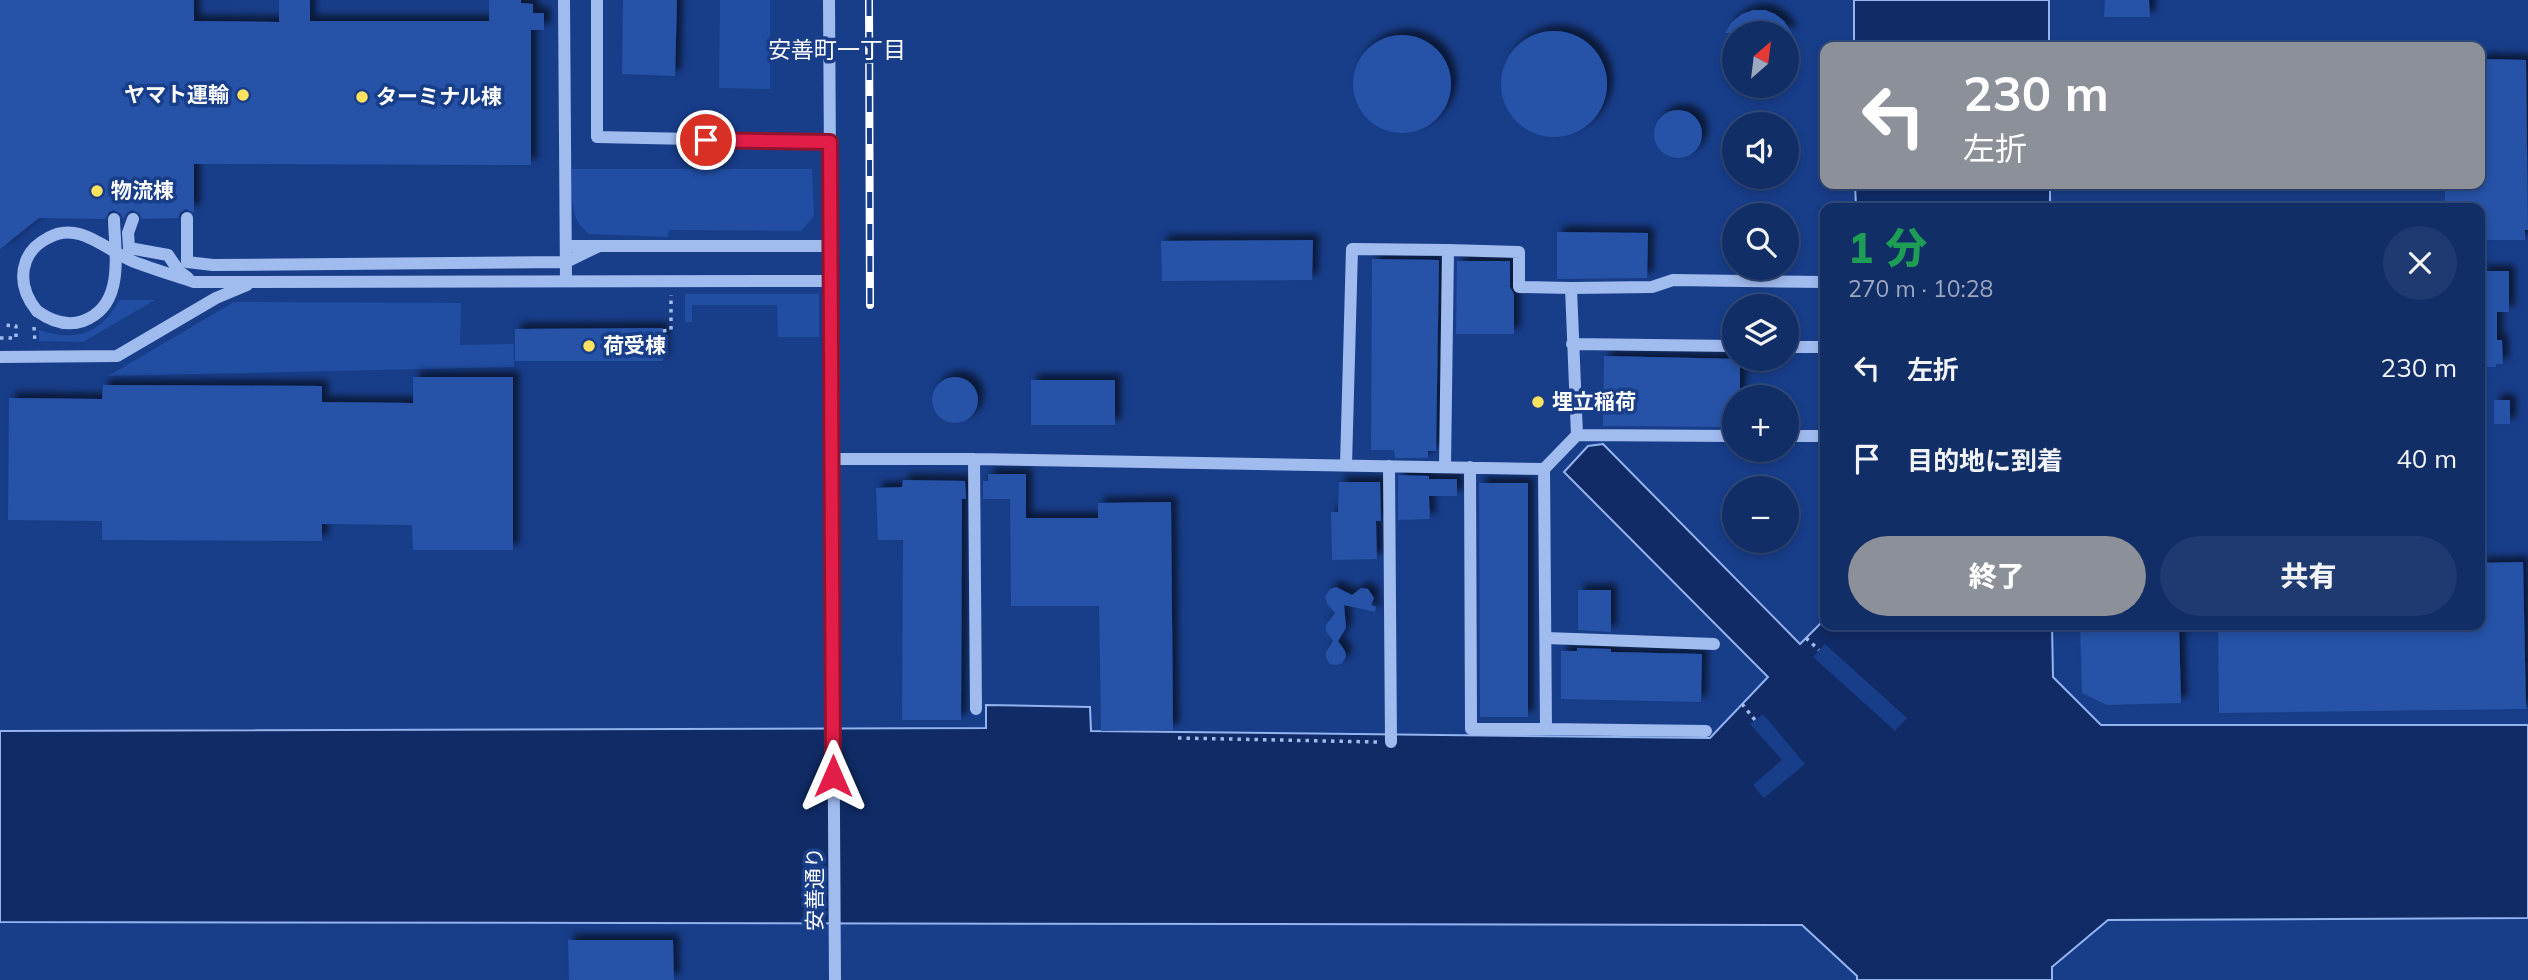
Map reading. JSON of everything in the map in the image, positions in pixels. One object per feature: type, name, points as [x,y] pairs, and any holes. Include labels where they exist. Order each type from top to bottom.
[{"type":"street","points":[[564,0],[566,281]]},
{"type":"street","points":[[597,0],[597,137],[830,142]]},
{"type":"street","name":"安善通り","points":[[829,0],[835,980]]},
{"type":"street","points":[[187,218],[187,262],[213,265],[566,262],[599,246]]},
{"type":"street","points":[[114,219],[115,280],[112,295],[104,308],[93,317],[71,323],[49,320],[37,311],[28,299],[23,285],[23,269],[29,255],[45,239],[67,232],[82,234],[131,260],[194,282],[830,281]]},
{"type":"street","points":[[133,219],[128,233],[129,248],[168,255],[179,271],[194,282]]},
{"type":"street","points":[[566,246],[830,246]]},
{"type":"street","points":[[1346,465],[1352,249],[1518,252],[1519,287],[1652,287],[1673,279],[1820,282]]},
{"type":"street","points":[[1445,467],[1448,250]]},
{"type":"street","points":[[0,357],[117,356],[216,298],[253,282]]},
{"type":"street","points":[[1571,288],[1577,435]]},
{"type":"street","points":[[1572,344],[1722,346]]},
{"type":"street","points":[[1799,346],[1820,347]]},
{"type":"street","points":[[1546,729],[1544,469],[1577,435],[1722,436]]},
{"type":"street","points":[[1799,436],[1820,436]]},
{"type":"street","points":[[831,459],[1544,469]]},
{"type":"street","points":[[974,459],[976,709]]},
{"type":"street","points":[[1389,466],[1391,742]]},
{"type":"street","points":[[1470,467],[1471,729],[1706,731]]},
{"type":"street","points":[[1546,638],[1714,644]]},
{"type":"path","points":[[663,331],[671,330],[671,295]]},
{"type":"path","points":[[0,338],[16,338],[16,326],[3,325]]},
{"type":"path","points":[[34,327],[34,345]]},
{"type":"path","points":[[1806,638],[1819,650]]},
{"type":"path","points":[[1742,704],[1755,720]]},
{"type":"path","points":[[1178,738],[1391,742]]},
{"type":"shaded area","points":[[720,0],[770,0],[770,89],[719,88]]},
{"type":"shaded area","points":[[1854,0],[2049,0],[2049,42],[1854,42]]},
{"type":"shaded area","points":[[572,169],[812,169],[814,216],[801,231],[669,230],[668,237],[589,234],[577,221],[574,213]]},
{"type":"shaded area","points":[[1855,189],[2050,189],[2050,203],[1856,203]]},
{"type":"shaded area","points":[[685,294],[819,294],[819,337],[778,337],[777,305],[692,305],[692,322],[685,322]]},
{"type":"shaded area","points":[[119,300],[155,300],[83,342],[39,341],[39,330],[52,334],[75,335],[95,328],[112,312]]},
{"type":"shaded area","points":[[234,302],[461,303],[460,345],[514,344],[514,367],[108,376]]},
{"type":"shaded area","points":[[1603,444],[1800,644],[1820,624],[1820,630],[2052,630],[2053,677],[2101,725],[2528,725],[2528,918],[2108,920],[2052,967],[2052,980],[1857,980],[1857,976],[1802,925],[0,922],[0,731],[986,728],[986,705],[1090,707],[1091,731],[1710,738],[1768,677],[1564,472],[1588,446]]},
{"type":"pier","points":[[1825,644],[1907,718],[1895,731],[1813,657]]},
{"type":"pier","points":[[1763,714],[1805,764],[1764,798],[1753,785],[1782,760],[1750,724]]},
{"type":"building","points":[[0,0],[194,0],[194,21],[279,22],[279,0],[310,0],[310,21],[489,21],[489,0],[521,0],[521,3],[533,4],[533,13],[544,13],[544,30],[531,30],[531,165],[194,164],[194,213],[186,209],[178,218],[142,219],[139,213],[132,210],[123,219],[121,214],[114,210],[109,212],[105,219],[39,218],[0,249]]},
{"type":"building","points":[[623,0],[677,0],[675,76],[622,74]]},
{"type":"building","points":[[2105,0],[2149,0],[2150,17],[2104,17]]},
{"type":"building","points":[[1765,10],[1784,21],[1733,21],[1742,14]]},
{"type":"building","points":[[1554,31],[1574,35],[1592,46],[1603,64],[1607,84],[1603,104],[1592,122],[1574,133],[1554,137],[1534,133],[1516,122],[1505,104],[1501,84],[1505,64],[1516,46],[1534,35]]},
{"type":"building","points":[[1402,35],[1421,38],[1437,49],[1448,65],[1451,84],[1448,103],[1437,119],[1421,130],[1402,133],[1383,130],[1367,119],[1356,103],[1353,84],[1356,65],[1367,49],[1383,38]]},
{"type":"building","points":[[2485,59],[2526,60],[2528,230],[2525,230],[2525,240],[2485,240],[2485,203],[2445,203],[2445,189],[2485,189]]},
{"type":"building","points":[[1678,110],[1695,117],[1702,134],[1695,151],[1678,158],[1661,151],[1654,134],[1661,117]]},
{"type":"building","points":[[1557,232],[1648,233],[1647,278],[1557,279]]},
{"type":"building","points":[[1313,240],[1312,280],[1162,281],[1161,241]]},
{"type":"building","points":[[1372,259],[1439,260],[1436,451],[1428,451],[1428,458],[1395,458],[1394,450],[1371,450]]},
{"type":"building","points":[[1457,261],[1510,261],[1510,287],[1514,294],[1514,334],[1456,334]]},
{"type":"building","points":[[2485,271],[2509,271],[2509,312],[2497,312],[2497,340],[2502,340],[2503,364],[2496,364],[2496,367],[2485,367]]},
{"type":"building","name":"荷受棟","points":[[663,328],[663,361],[515,361],[515,329]]},
{"type":"building","points":[[1604,356],[1722,359],[1722,371],[1740,371],[1740,385],[1722,385],[1722,427],[1603,426]]},
{"type":"building","points":[[413,377],[513,377],[513,550],[413,550],[412,525],[322,524],[322,541],[102,540],[102,521],[8,520],[9,398],[102,399],[103,385],[322,386],[322,402],[413,403]]},
{"type":"building","points":[[955,377],[971,384],[978,400],[971,416],[955,423],[939,416],[932,400],[939,384]]},
{"type":"building","points":[[1031,380],[1115,380],[1115,425],[1031,425]]},
{"type":"building","points":[[2494,400],[2510,400],[2510,424],[2494,424]]},
{"type":"building","points":[[988,474],[1026,474],[1026,518],[1098,518],[1098,503],[1171,502],[1173,730],[1101,731],[1099,606],[1011,606],[1010,499],[983,499],[983,481],[988,481]]},
{"type":"building","points":[[1398,475],[1457,479],[1457,496],[1429,496],[1430,519],[1398,520]]},
{"type":"building","points":[[903,480],[965,481],[966,499],[962,499],[961,720],[902,720],[903,540],[878,540],[876,488],[902,487]]},
{"type":"building","points":[[1339,482],[1380,482],[1381,521],[1376,521],[1377,559],[1332,560],[1331,512],[1338,512]]},
{"type":"building","points":[[1479,483],[1528,483],[1528,717],[1480,717]]},
{"type":"building","points":[[2523,562],[2526,709],[2219,713],[2218,630],[2485,630],[2485,563]]},
{"type":"building","points":[[1336,587],[1352,595],[1361,588],[1368,589],[1374,598],[1371,605],[1376,607],[1375,612],[1344,605],[1346,628],[1338,641],[1346,657],[1337,665],[1330,664],[1326,658],[1326,652],[1333,641],[1326,631],[1326,625],[1335,613],[1325,597],[1330,589]]},
{"type":"building","points":[[1578,590],[1611,590],[1611,632],[1578,630]]},
{"type":"building","points":[[2080,630],[2179,630],[2181,703],[2107,705],[2082,693]]},
{"type":"building","points":[[1577,648],[1611,649],[1611,652],[1702,654],[1701,702],[1561,699],[1561,651],[1577,651]]},
{"type":"building","points":[[568,940],[673,940],[674,980],[569,980]]},
{"type":"railway","points":[[869,0],[870,305]]},
{"type":"place","name":"ヤマト運輸","points":[[243,95]]},
{"type":"place","name":"ターミナル棟","points":[[362,97]]},
{"type":"place","name":"物流棟","points":[[97,191]]},
{"type":"place","name":"荷受棟","points":[[589,346]]},
{"type":"place","name":"埋立稲荷","points":[[1538,402]]},
{"type":"district","name":"安善町一丁目","points":[[837,50]]},
{"type":"route","points":[[706,140],[830,142],[833,776]]}]
